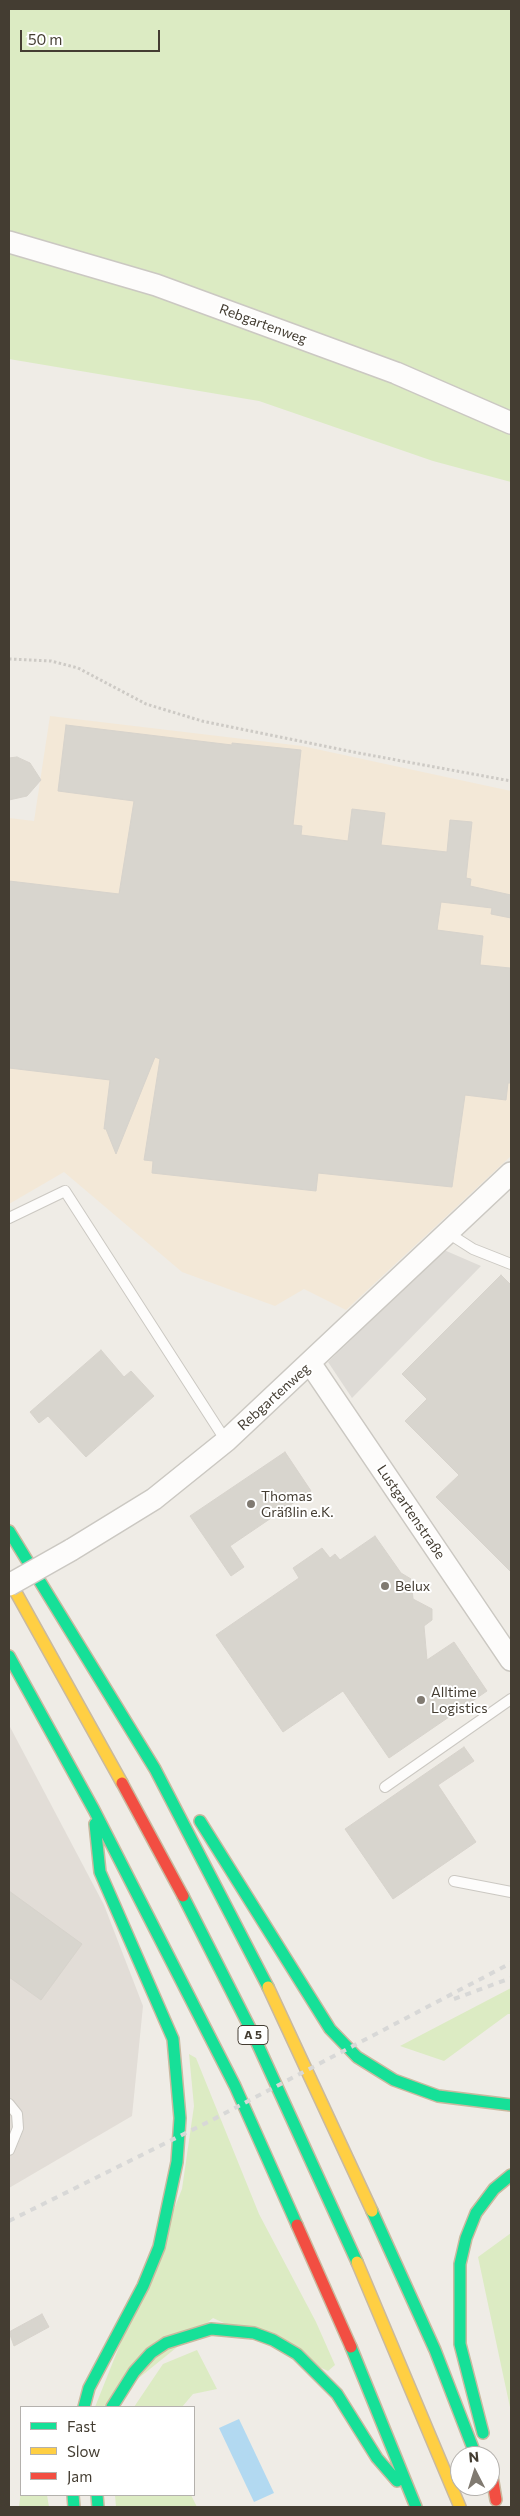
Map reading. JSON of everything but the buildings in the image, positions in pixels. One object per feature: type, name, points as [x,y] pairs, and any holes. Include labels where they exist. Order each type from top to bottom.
[{"type":"highway","points":[[9,1531],[155,1769],[287,2025],[435,2350],[472,2446]]},
{"type":"highway","name":"A 5","points":[[9,1580],[162,1855],[252,2032],[360,2268],[460,2507]]},
{"type":"highway","points":[[9,1656],[94,1810],[239,2095],[352,2349],[414,2503]]},
{"type":"highway","points":[[155,1769],[178,1786]]},
{"type":"highway","points":[[84,2406],[89,2388],[143,2286],[159,2247],[177,2162],[180,2118],[174,2039],[100,1872],[94,1810]]},
{"type":"highway","points":[[194,1811],[330,2029],[357,2057],[394,2080],[438,2096],[511,2105]]},
{"type":"highway","points":[[486,2446],[460,2344],[460,2264],[466,2238],[476,2213],[494,2189],[511,2174]]},
{"type":"highway","points":[[112,2406],[120,2391],[134,2372],[151,2353],[166,2344],[211,2329],[254,2333],[274,2340],[297,2354],[337,2394],[377,2458],[414,2503]]},
{"type":"street","name":"Rebgartenweg","points":[[9,242],[156,285],[396,373],[511,423]]},
{"type":"street","name":"Rebgartenweg","points":[[9,1585],[71,1550],[154,1499],[226,1441],[511,1173]]},
{"type":"street","name":"Lustgartenstraße","points":[[310,1363],[511,1660]]},
{"type":"lane","points":[[9,1218],[64,1192],[226,1441]]},
{"type":"lane","points":[[448,1233],[473,1249],[511,1264]]},
{"type":"lane","points":[[385,1787],[511,1699]]},
{"type":"lane","points":[[454,1881],[511,1892]]},
{"type":"lane","points":[[9,2104],[17,2114],[18,2128],[9,2150]]},
{"type":"path","points":[[9,658],[51,661],[78,668],[146,704],[202,721],[353,752],[511,781]]},
{"type":"shaded area","points":[[50,716],[302,746],[511,791],[511,1156],[346,1310],[304,1289],[275,1306],[182,1272],[64,1172],[9,1204],[9,818],[34,821]]},
{"type":"shaded area","points":[[444,1250],[481,1266],[352,1398],[328,1362]]},
{"type":"shaded area","points":[[9,1725],[104,1905],[143,2006],[132,2116],[9,2188]]},
{"type":"green space","points":[[9,9],[511,9],[511,482],[433,461],[259,401],[9,359]]},
{"type":"green space","points":[[511,1988],[511,2014],[508,2014],[444,2061],[400,2046]]},
{"type":"green space","points":[[189,2054],[196,2058],[259,2214],[316,2322],[335,2365],[328,2371],[213,2318],[104,2406],[95,2406],[182,2189],[194,2106]]},
{"type":"green space","points":[[511,2233],[511,2412],[478,2257]]},
{"type":"green space","points":[[197,2350],[217,2389],[193,2394],[183,2406],[135,2406],[163,2364]]},
{"type":"green space","points":[[20,2496],[47,2496],[49,2507],[19,2507]]},
{"type":"green space","points":[[115,2496],[192,2496],[197,2507],[116,2507]]},
{"type":"water","points":[[239,2419],[274,2493],[254,2502],[219,2428]]},
{"type":"railway","points":[[9,2221],[212,2120],[511,1963]]},
{"type":"railway","points":[[454,1999],[511,1978]]},
{"type":"traffic: fast","points":[[9,1531],[155,1769],[268,1987]]},
{"type":"traffic: fast","points":[[9,1656],[94,1810],[235,2086],[297,2225]]},
{"type":"traffic: fast","points":[[200,1821],[330,2029],[357,2057],[394,2080],[438,2096],[511,2105]]},
{"type":"traffic: fast","points":[[84,2406],[89,2388],[143,2286],[159,2247],[177,2162],[180,2118],[173,2039],[100,1872],[95,1824]]},
{"type":"traffic: fast","points":[[183,1896],[252,2032],[357,2262]]},
{"type":"traffic: fast","points":[[483,2433],[460,2344],[460,2264],[466,2238],[476,2213],[494,2189],[511,2175]]},
{"type":"traffic: fast","points":[[372,2211],[435,2350],[472,2446]]},
{"type":"traffic: fast","points":[[113,2406],[134,2372],[151,2353],[166,2343],[211,2329],[254,2333],[273,2340],[297,2354],[337,2394],[377,2458],[397,2481]]},
{"type":"traffic: fast","points":[[351,2347],[416,2507]]},
{"type":"traffic: fast","points":[[73,2496],[74,2507]]},
{"type":"traffic: fast","points":[[97,2496],[98,2507]]},
{"type":"traffic: slow","points":[[9,1580],[122,1783]]},
{"type":"traffic: slow","points":[[268,1987],[372,2211]]},
{"type":"traffic: slow","points":[[357,2262],[460,2507]]},
{"type":"traffic: jam","points":[[122,1783],[183,1896]]},
{"type":"traffic: jam","points":[[297,2225],[351,2347]]},
{"type":"traffic: jam","points":[[495,2496],[496,2500]]},
{"type":"place","name":"Thomas Gräßlin e.K.","points":[[251,1504]]},
{"type":"place","name":"Belux","points":[[385,1586]]},
{"type":"place","name":"Alltime Logistics","points":[[421,1700]]}]
